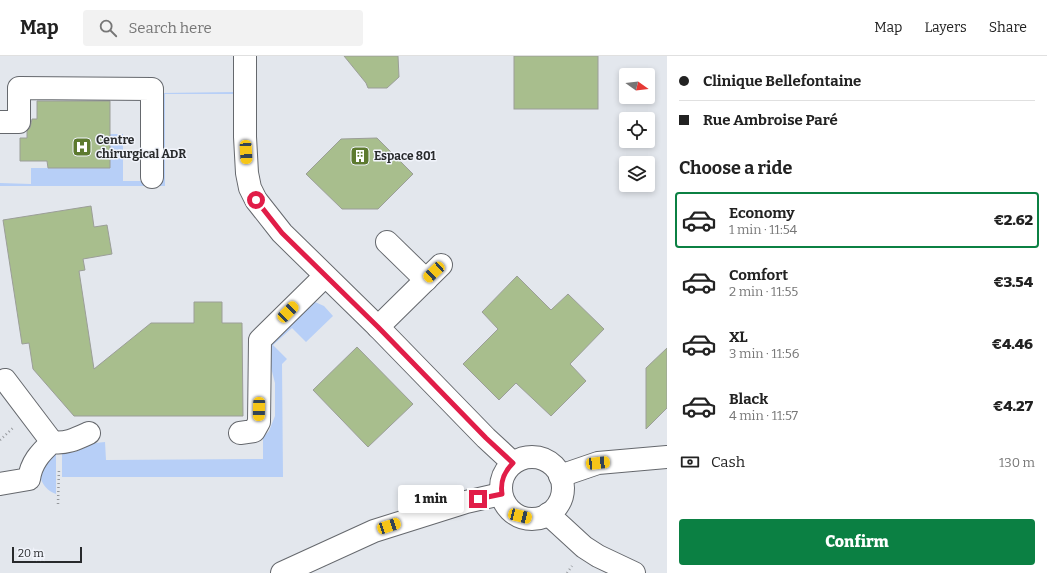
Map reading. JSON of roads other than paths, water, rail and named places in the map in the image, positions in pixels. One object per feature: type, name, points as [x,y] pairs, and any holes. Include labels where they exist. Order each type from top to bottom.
[{"type":"street","points":[[244,56],[247,173],[250,188],[256,200],[282,233],[378,327],[486,438],[513,463]]},
{"type":"street","points":[[0,122],[19,122],[18,88],[152,89],[152,177]]},
{"type":"street","points":[[388,242],[426,280]]},
{"type":"street","points":[[378,327],[442,265]]},
{"type":"street","points":[[240,433],[254,431],[259,422],[260,340],[325,276]]},
{"type":"street","points":[[5,380],[56,442]]},
{"type":"street","points":[[0,484],[29,479],[30,469],[39,454],[56,442],[72,441],[89,433]]},
{"type":"street","points":[[531,457],[540,458],[555,468],[560,476],[562,487],[561,497],[556,507],[548,514],[539,518],[529,519],[511,511],[505,504],[501,486],[503,477],[513,463],[531,457]]},
{"type":"street","points":[[560,476],[598,463],[667,457]]},
{"type":"street","points":[[282,573],[374,531],[466,502],[502,494]]},
{"type":"street","points":[[548,514],[584,547],[598,556],[634,573]]},
{"type":"place","name":"Centre chirurgical ADR","points":[[82,147]]},
{"type":"place","name":"Espace 801","points":[[360,156]]}]
